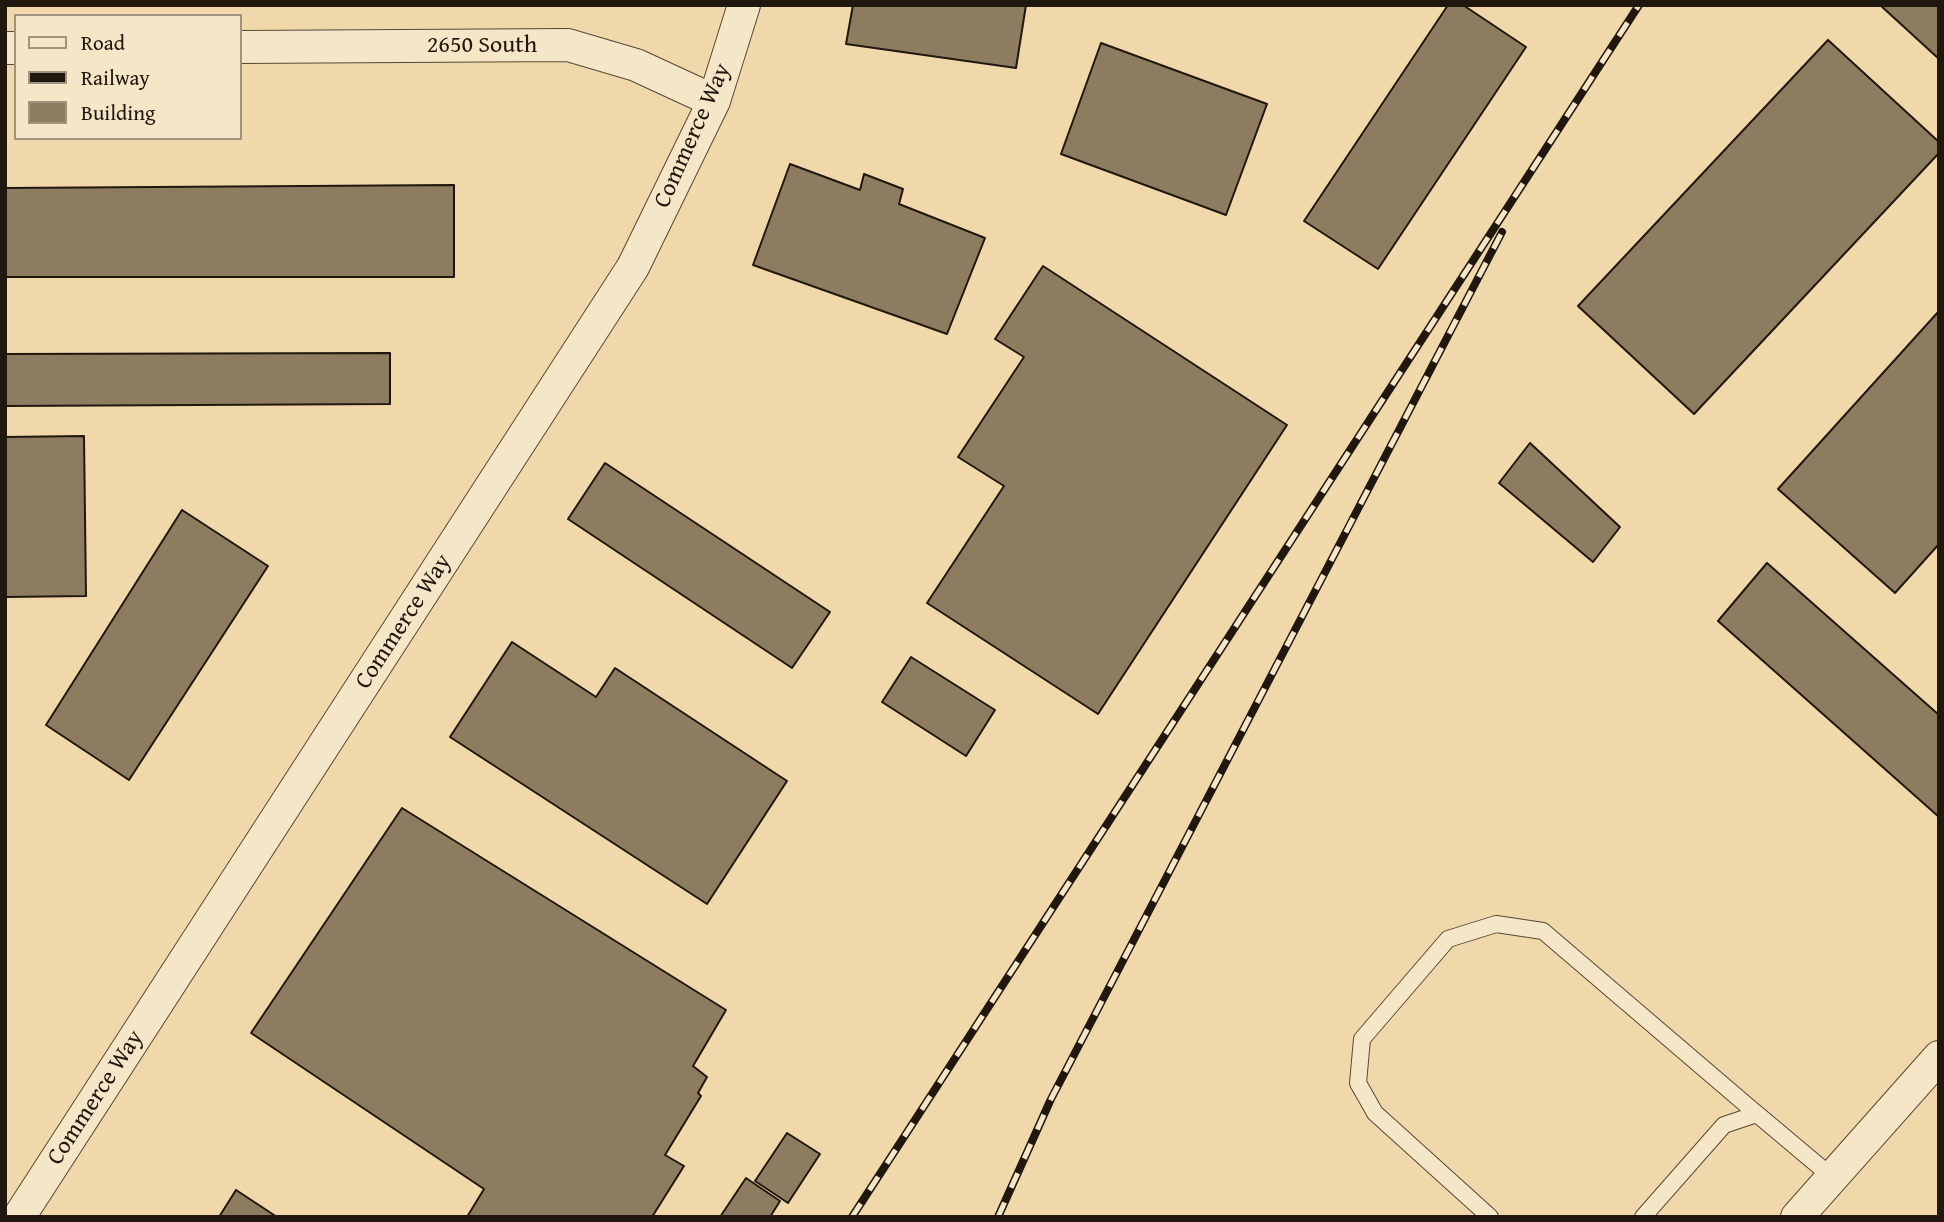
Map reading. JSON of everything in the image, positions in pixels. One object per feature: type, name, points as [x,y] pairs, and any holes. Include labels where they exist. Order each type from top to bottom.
[{"type":"street","name":"Commerce Way","points":[[19,1217],[633,267],[714,101],[744,5]]},
{"type":"street","name":"2650 South","points":[[242,47],[568,45],[636,65],[714,101]]},
{"type":"street","points":[[1797,1217],[1939,1057]]},
{"type":"lane","points":[[1490,1217],[1376,1113],[1358,1083],[1362,1039],[1448,939],[1496,924],[1543,931],[1832,1177]]},
{"type":"lane","points":[[1643,1217],[1724,1125],[1756,1114]]},
{"type":"building","points":[[853,5],[1026,5],[1016,68],[846,44]]},
{"type":"building","points":[[1448,5],[1463,5],[1526,47],[1378,269],[1304,221]]},
{"type":"building","points":[[1880,5],[1939,5],[1939,59]]},
{"type":"building","points":[[1828,40],[1939,142],[1939,153],[1694,414],[1578,306]]},
{"type":"building","points":[[1101,43],[1267,104],[1226,215],[1061,154]]},
{"type":"building","points":[[790,164],[860,190],[864,174],[903,189],[899,204],[985,238],[947,334],[753,265]]},
{"type":"building","points":[[454,185],[454,277],[6,277],[5,188]]},
{"type":"building","points":[[1043,266],[1287,425],[1098,714],[927,603],[1004,486],[958,457],[1024,357],[995,339]]},
{"type":"building","points":[[1939,311],[1939,544],[1895,593],[1778,489]]},
{"type":"building","points":[[390,353],[390,404],[5,406],[5,354]]},
{"type":"building","points":[[84,436],[86,596],[5,597],[5,437]]},
{"type":"building","points":[[1530,443],[1620,527],[1593,562],[1499,483]]},
{"type":"building","points":[[605,463],[830,612],[792,668],[568,519]]},
{"type":"building","points":[[182,510],[268,566],[129,780],[46,725]]},
{"type":"building","points":[[1767,563],[1939,715],[1939,817],[1718,621]]},
{"type":"building","points":[[512,642],[596,697],[615,668],[787,781],[707,904],[450,737]]},
{"type":"building","points":[[911,657],[995,710],[966,756],[882,702]]},
{"type":"building","points":[[402,808],[726,1010],[693,1066],[707,1077],[698,1093],[701,1096],[665,1155],[684,1166],[652,1217],[467,1217],[484,1189],[251,1033]]},
{"type":"building","points":[[787,1133],[820,1154],[788,1203],[755,1181]]},
{"type":"building","points":[[746,1178],[780,1201],[770,1217],[720,1217]]},
{"type":"building","points":[[236,1190],[277,1217],[219,1217]]},
{"type":"railway","points":[[852,1217],[1639,5]]},
{"type":"railway","points":[[998,1217],[1051,1099],[1502,232]]}]
